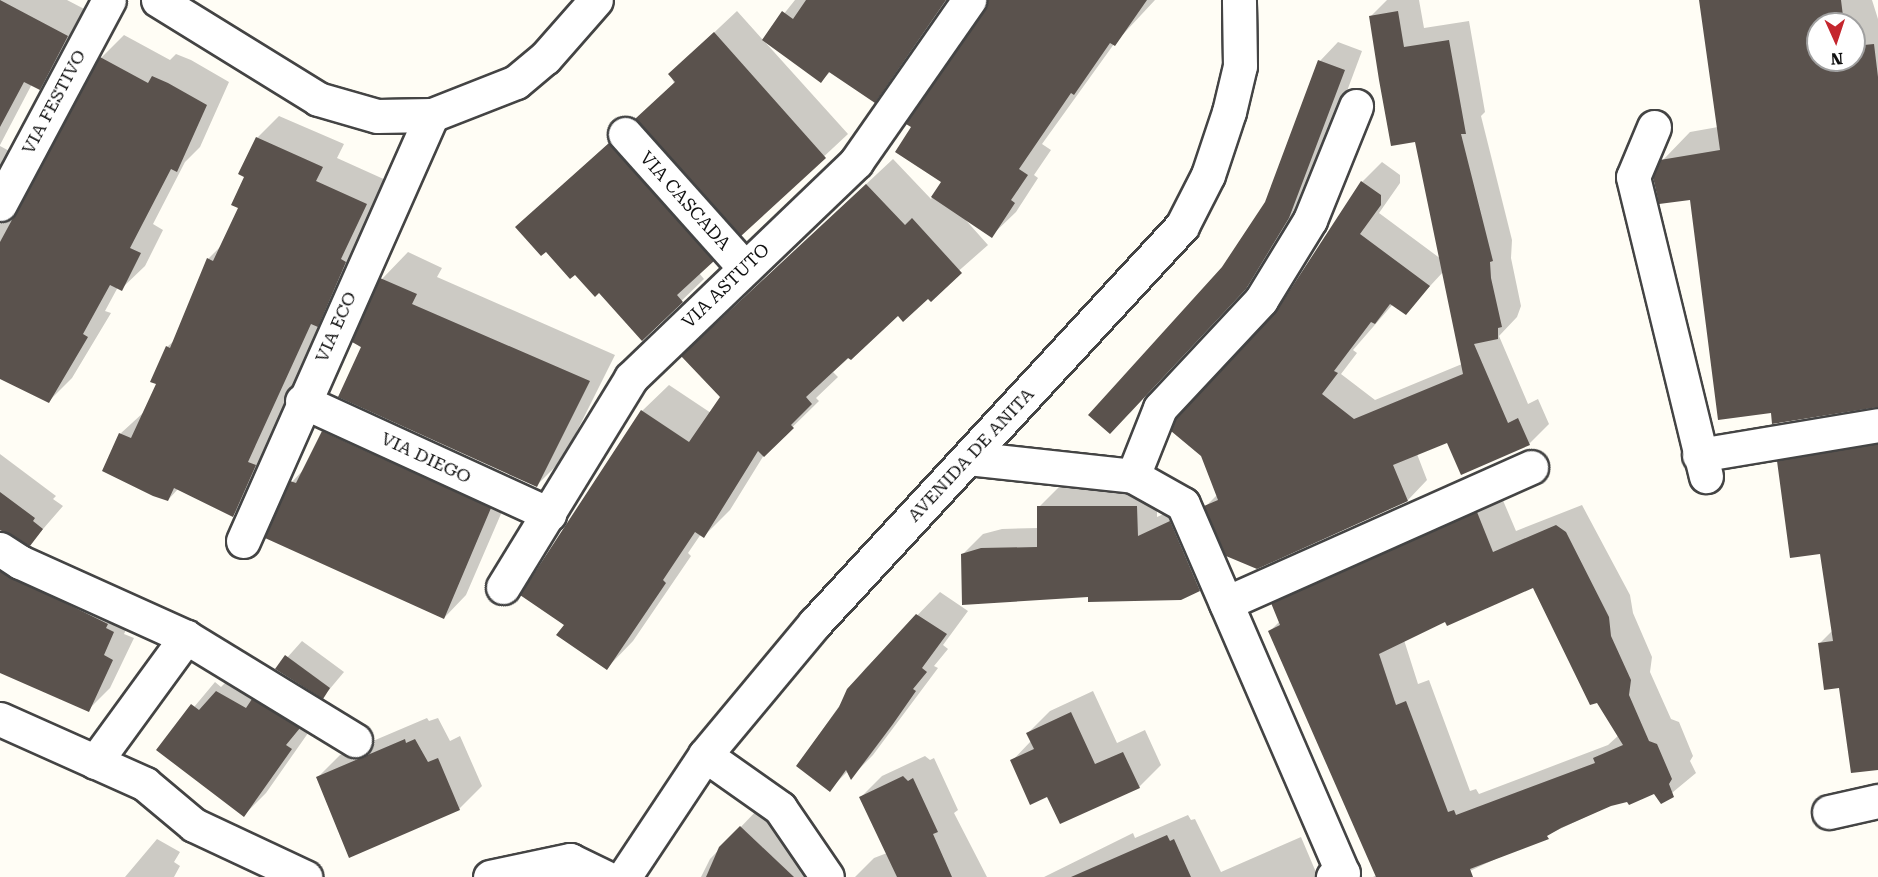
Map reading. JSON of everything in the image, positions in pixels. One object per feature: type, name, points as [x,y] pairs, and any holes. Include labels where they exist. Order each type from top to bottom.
[{"type":"street","name":"VIA FESTIVO","points":[[0,204],[11,158],[109,0]]},
{"type":"street","points":[[158,0],[318,99],[377,116],[432,115],[516,82],[545,58],[596,0]]},
{"type":"street","name":"VIA ASTUTO","points":[[503,587],[631,378],[856,162],[969,0]]},
{"type":"street","name":"AVENIDA DE ANITA","points":[[624,877],[705,755],[815,623],[1182,226],[1208,175],[1230,112],[1240,66],[1239,0]]},
{"type":"street","points":[[1133,476],[1160,408],[1261,300],[1310,220],[1356,106]]},
{"type":"street","name":"VIA ECO","points":[[243,541],[302,401],[432,115]]},
{"type":"street","points":[[1654,128],[1633,177],[1702,466],[1878,425]]},
{"type":"street","name":"VIA CASCADA","points":[[625,134],[745,268]]},
{"type":"street","name":"VIA DIEGO","points":[[302,401],[549,514]]},
{"type":"street","points":[[968,458],[1133,476],[1183,504],[1343,873],[1333,877]]},
{"type":"street","points":[[1226,603],[1531,467]]},
{"type":"street","points":[[0,549],[20,562],[186,637],[356,740]]},
{"type":"street","points":[[94,762],[186,637]]},
{"type":"street","points":[[0,719],[145,784],[195,825],[305,877]]},
{"type":"street","points":[[705,755],[780,808],[827,877]]},
{"type":"street","points":[[1829,812],[1878,801]]},
{"type":"street","points":[[490,877],[570,860],[605,877]]},
{"type":"building","points":[[0,0],[68,36],[40,90],[24,82],[0,127]]},
{"type":"building","points":[[806,0],[946,0],[875,103],[829,72],[821,83],[762,40],[782,11],[793,19]]},
{"type":"building","points":[[987,0],[1147,0],[1115,46],[1110,43],[1074,95],[1071,93],[1019,169],[1028,175],[1011,200],[1015,203],[992,238],[931,197],[941,182],[895,152],[911,127],[906,124],[984,11]]},
{"type":"building","points":[[1699,0],[1841,0],[1842,12],[1806,12],[1806,72],[1866,72],[1866,45],[1874,44],[1878,77],[1878,407],[1772,424],[1771,413],[1718,420],[1690,200],[1659,204],[1653,177],[1660,160],[1720,150]]},
{"type":"building","points":[[1398,11],[1404,47],[1449,40],[1466,134],[1461,134],[1493,261],[1490,262],[1491,278],[1502,327],[1498,328],[1498,339],[1474,344],[1508,423],[1518,418],[1530,445],[1461,475],[1447,443],[1393,465],[1408,501],[1257,569],[1226,556],[1204,506],[1218,500],[1201,456],[1171,431],[1176,418],[1277,310],[1361,181],[1381,195],[1381,205],[1360,234],[1430,286],[1406,315],[1390,304],[1375,324],[1371,322],[1334,371],[1338,373],[1322,394],[1354,419],[1463,374],[1415,142],[1391,146],[1379,80],[1369,16]]},
{"type":"building","points":[[714,32],[826,158],[741,236],[635,119],[675,82],[668,74]]},
{"type":"building","points":[[100,57],[148,83],[152,76],[168,83],[207,105],[177,172],[171,169],[130,248],[141,253],[122,291],[110,285],[83,334],[88,337],[49,403],[0,379],[0,242]]},
{"type":"building","points":[[1318,60],[1345,70],[1289,218],[1246,289],[1110,434],[1088,415],[1222,267],[1265,202]]},
{"type":"building","points":[[256,137],[323,167],[316,181],[367,204],[341,259],[346,262],[318,327],[311,324],[248,462],[256,465],[233,517],[174,488],[168,501],[102,471],[119,433],[131,438],[156,384],[150,382],[166,346],[170,348],[207,258],[213,261],[238,208],[231,205],[244,177],[238,174]]},
{"type":"building","points":[[609,143],[714,261],[677,295],[683,302],[642,341],[599,293],[595,297],[575,275],[570,279],[546,252],[541,256],[515,227]]},
{"type":"building","points":[[866,184],[905,225],[912,218],[962,273],[931,302],[928,299],[903,322],[898,316],[851,360],[848,358],[806,397],[812,404],[791,425],[794,428],[764,457],[758,451],[704,538],[695,532],[663,580],[666,583],[607,670],[556,635],[564,625],[520,595],[641,410],[689,442],[720,397],[681,356]]},
{"type":"building","points":[[380,278],[417,294],[412,304],[590,381],[537,487],[338,397],[361,347],[352,342]]},
{"type":"building","points":[[322,431],[491,508],[444,619],[265,538],[290,481],[296,483]]},
{"type":"building","points":[[1878,444],[1878,770],[1851,773],[1839,688],[1824,690],[1818,643],[1833,641],[1820,554],[1790,558],[1777,461]]},
{"type":"building","points":[[0,492],[35,518],[33,521],[43,529],[30,546],[0,530]]},
{"type":"building","points":[[1037,506],[1137,506],[1138,536],[1170,521],[1200,591],[1181,600],[1088,602],[1088,597],[962,605],[961,554],[981,548],[1037,547]]},
{"type":"building","points":[[1477,512],[1493,552],[1556,525],[1566,532],[1609,617],[1611,636],[1631,680],[1629,695],[1649,741],[1657,744],[1672,779],[1669,784],[1674,797],[1661,804],[1654,794],[1629,805],[1627,802],[1611,806],[1561,828],[1547,836],[1549,839],[1470,869],[1473,877],[1376,877],[1268,631],[1280,625],[1271,603]],"holes":[[[1533,588],[1590,705],[1597,703],[1623,745],[1593,758],[1595,763],[1456,815],[1454,810],[1448,812],[1406,701],[1396,705],[1379,654],[1445,622],[1447,626]]]},
{"type":"building","points":[[0,571],[108,624],[106,628],[114,632],[104,655],[113,660],[89,712],[0,673]]},
{"type":"building","points":[[916,614],[947,634],[922,668],[927,672],[913,689],[916,691],[893,724],[851,780],[846,770],[830,792],[796,766],[839,707],[847,689]]},
{"type":"building","points":[[285,655],[330,688],[323,699],[275,669]]},
{"type":"building","points":[[216,691],[246,708],[252,699],[300,728],[286,745],[292,749],[244,817],[156,750],[191,704],[199,710]]},
{"type":"building","points":[[1071,712],[1095,764],[1123,752],[1140,788],[1060,824],[1047,797],[1030,805],[1010,760],[1034,749],[1026,733]]},
{"type":"building","points":[[405,739],[406,743],[415,739],[428,762],[438,758],[460,810],[349,858],[316,777]]},
{"type":"building","points":[[903,776],[908,781],[913,778],[938,832],[933,834],[952,877],[897,877],[859,797]]},
{"type":"building","points":[[740,826],[794,877],[706,877],[719,847]]},
{"type":"building","points":[[1167,835],[1170,841],[1174,839],[1191,877],[1071,877]]}]
